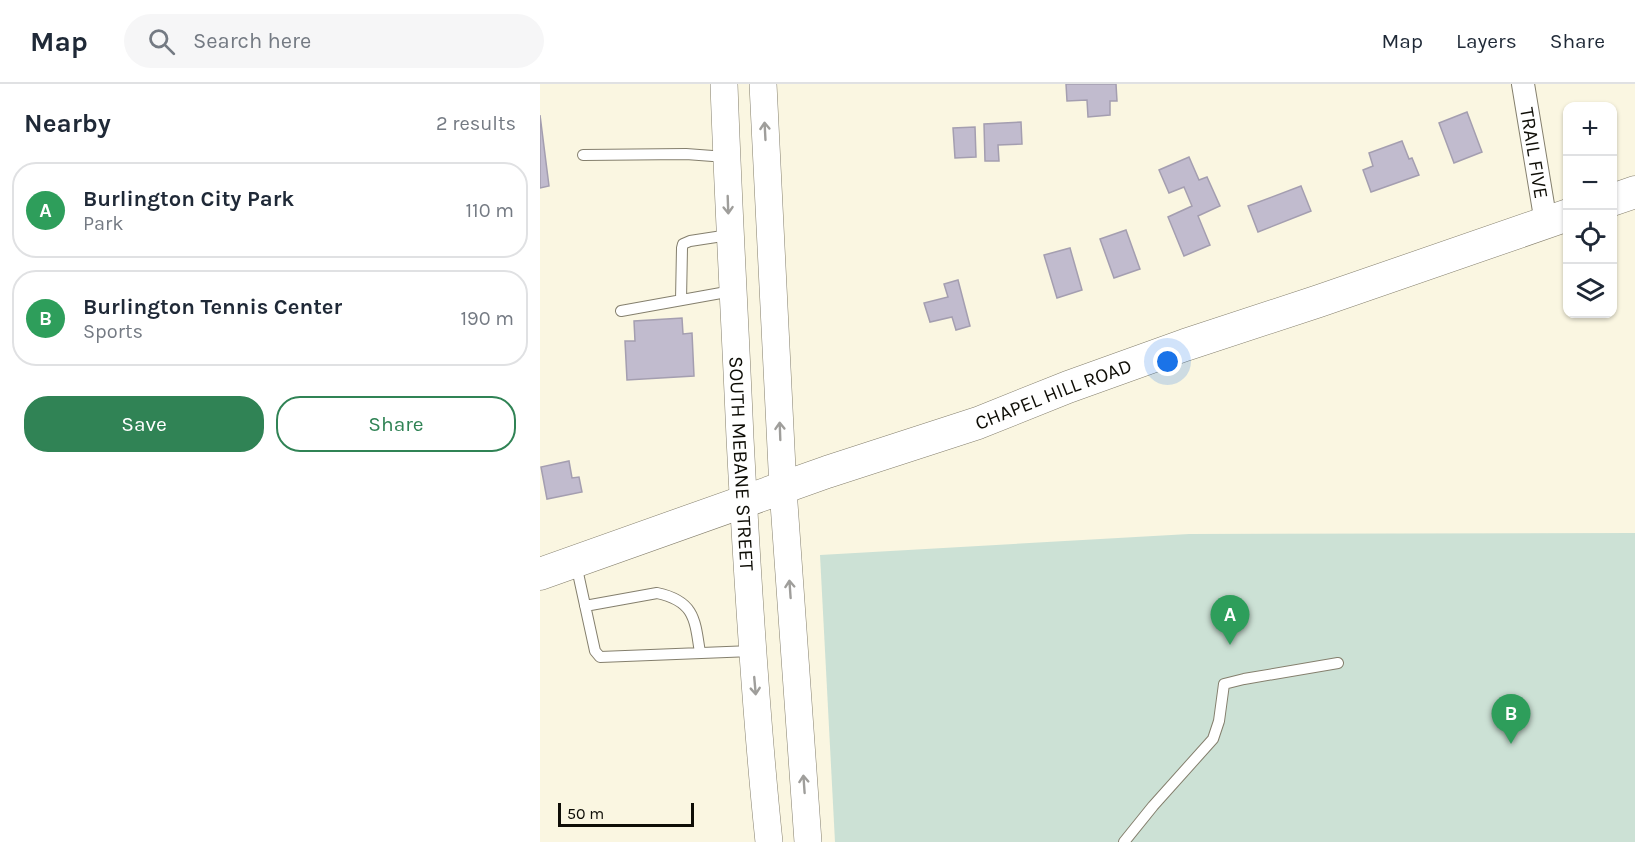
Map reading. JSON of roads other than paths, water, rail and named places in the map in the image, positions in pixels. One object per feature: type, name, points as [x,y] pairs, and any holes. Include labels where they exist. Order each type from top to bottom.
[{"type":"main road","points":[[1617,198],[1635,192]]},
{"type":"main road","name":"CHAPEL HILL ROAD","points":[[540,574],[827,472],[978,423],[1068,387],[1185,345],[1557,219]]},
{"type":"street","name":"SOUTH MEBANE STREET","points":[[724,84],[729,235],[743,502],[752,651],[769,842]]},
{"type":"street","name":"SOUTH MEBANE STREET","points":[[763,84],[783,489],[808,842]]},
{"type":"street","name":"TRAIL FIVE","points":[[1523,84],[1557,219]]},
{"type":"lane","points":[[583,155],[686,154],[727,157]]},
{"type":"lane","points":[[681,300],[683,244],[729,235]]},
{"type":"lane","points":[[621,311],[732,291]]},
{"type":"lane","points":[[576,562],[595,651],[600,657],[752,651]]},
{"type":"lane","points":[[585,606],[657,592],[666,595],[681,602],[692,614],[700,653]]},
{"type":"lane","points":[[1124,842],[1213,739],[1224,684],[1338,663]]},
{"type":"place","name":"Burlington City Park","points":[[1230,645]]},
{"type":"place","name":"Burlington Tennis Center","points":[[1511,744]]}]
